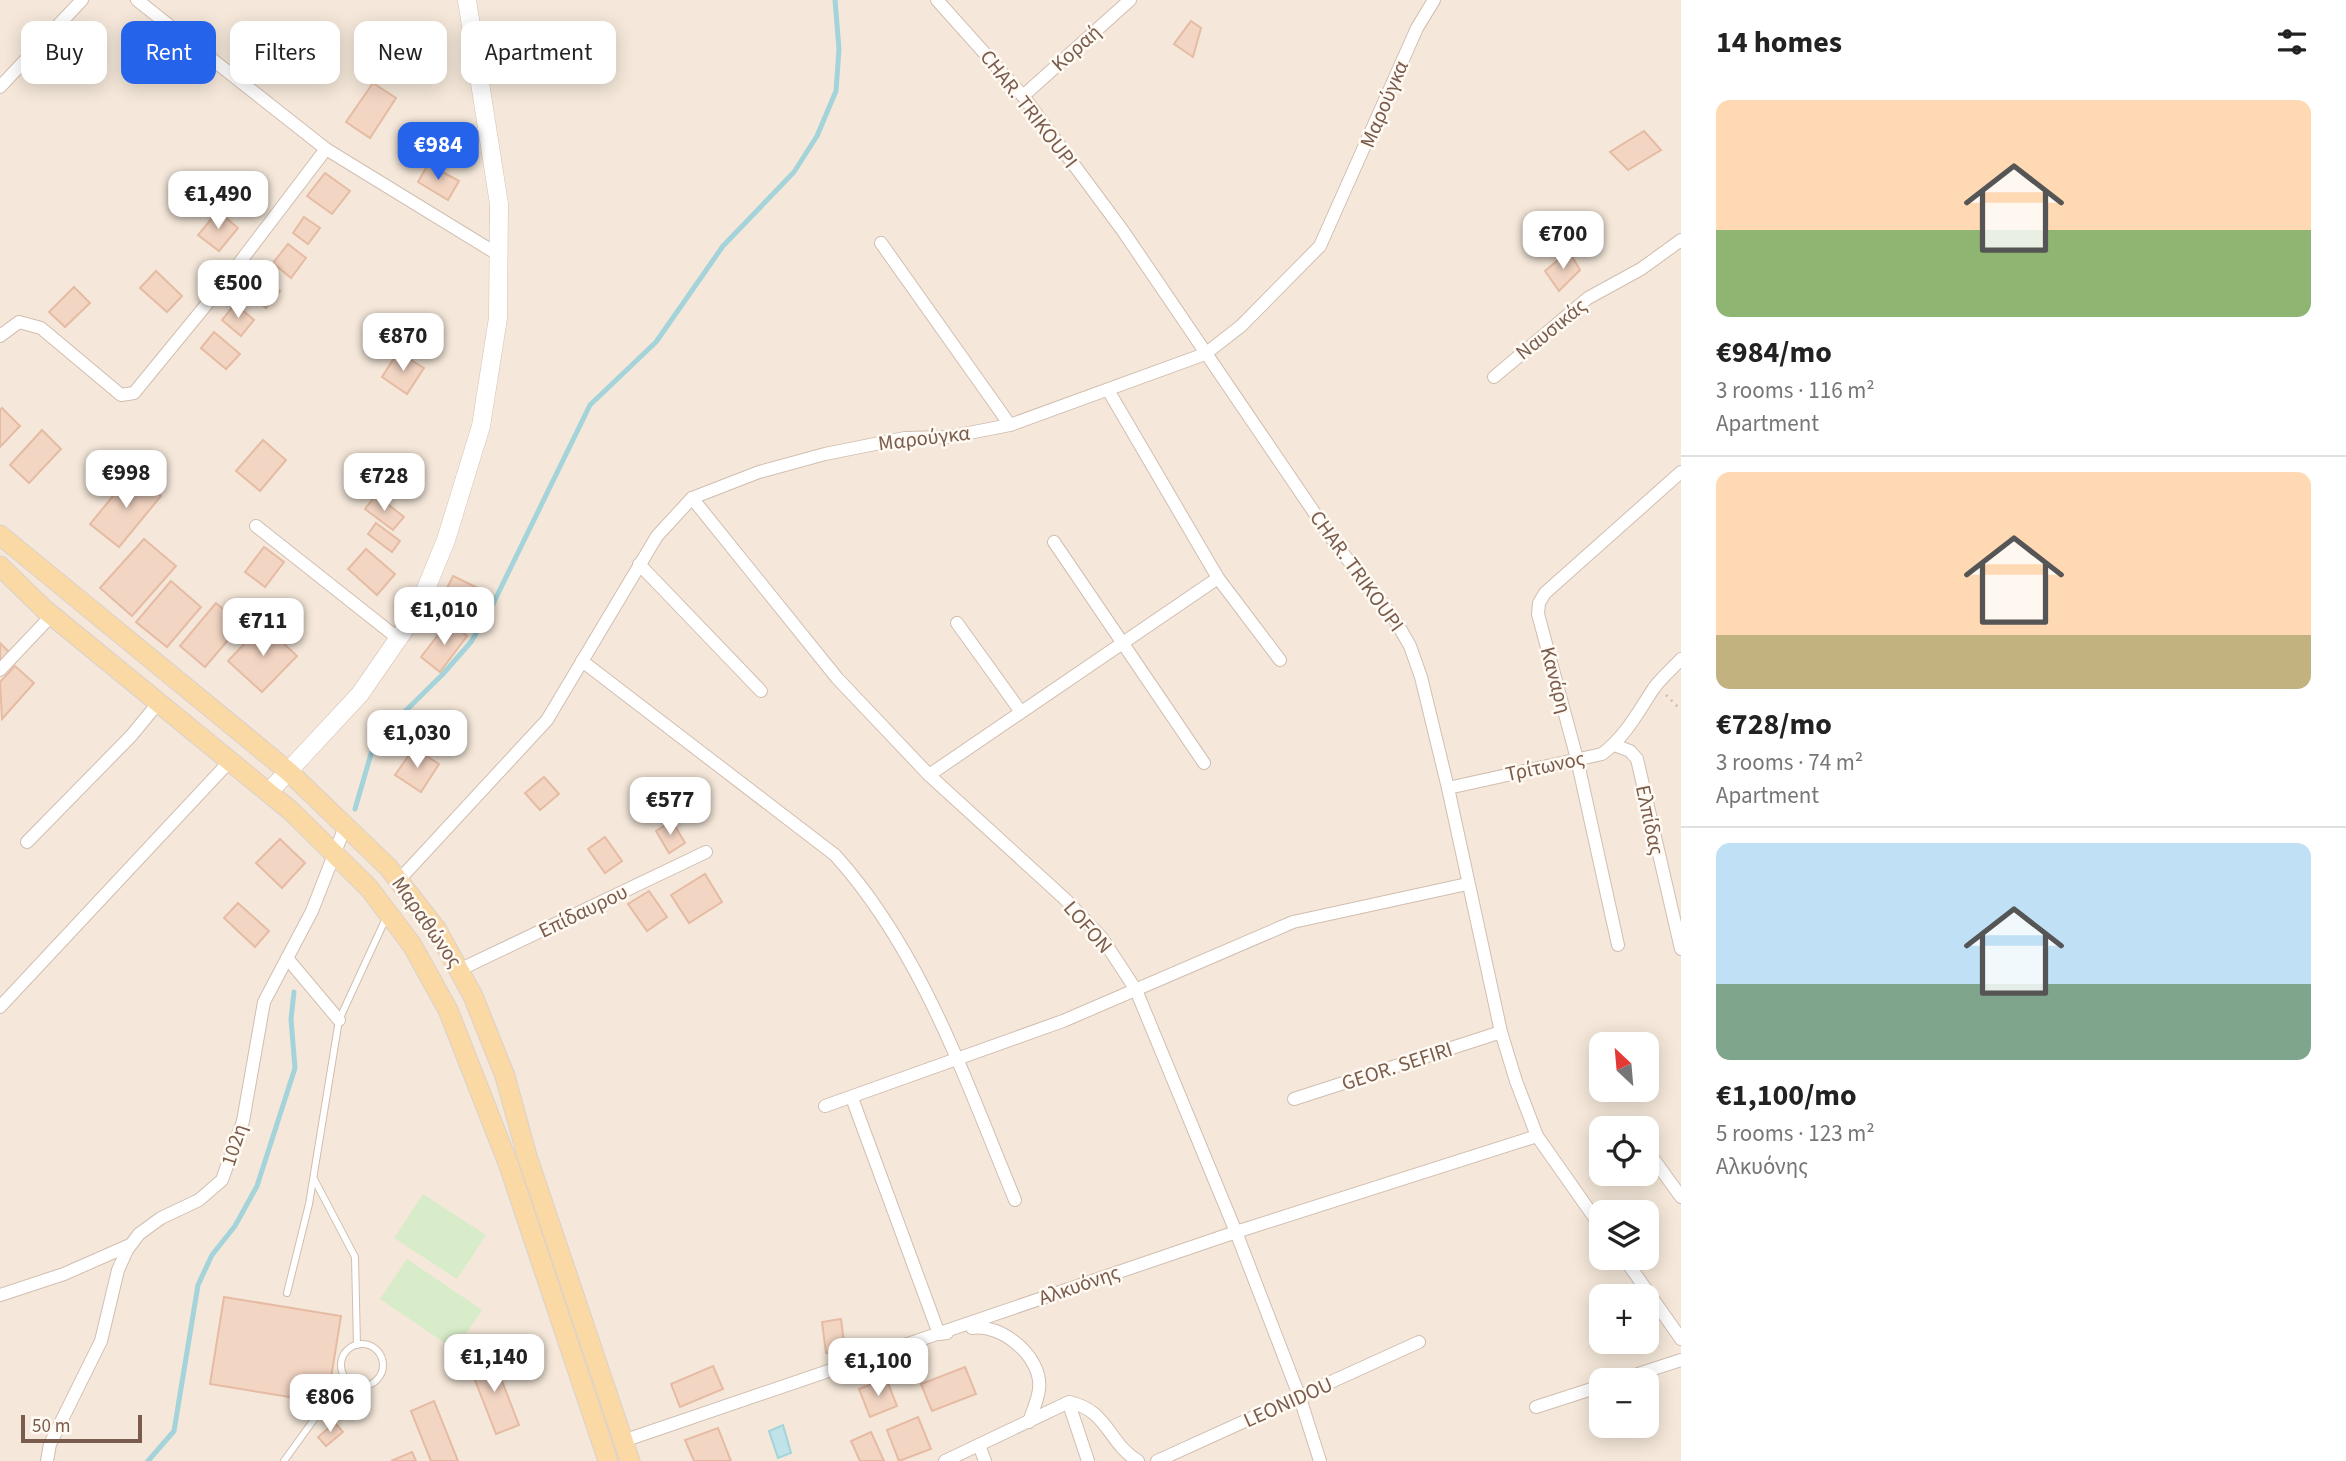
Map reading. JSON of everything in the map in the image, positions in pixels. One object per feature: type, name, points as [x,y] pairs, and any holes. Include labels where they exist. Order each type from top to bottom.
[{"type":"main road","name":"Μαραθώνος","points":[[0,535],[289,772],[346,824],[399,880],[437,930],[461,970],[505,1076],[527,1156],[630,1461]]},
{"type":"main road","name":"Μαραθώνος","points":[[0,566],[52,615],[269,792],[335,853],[388,914],[435,983],[464,1047],[508,1163],[608,1461]]},
{"type":"street","points":[[3,79],[82,0]]},
{"type":"street","points":[[137,0],[326,149],[499,255]]},
{"type":"street","points":[[269,792],[336,723],[400,640],[416,613],[446,540],[481,426],[498,318],[497,178],[467,0]]},
{"type":"street","name":"CHAR. TRIKOUPI","points":[[937,0],[1023,96],[1122,231],[1337,546],[1394,618],[1410,646],[1421,677],[1448,788],[1501,1032],[1536,1136],[1589,1210]]},
{"type":"street","name":"Κοραή","points":[[1023,96],[1130,0]]},
{"type":"street","name":"Μαρούγκα","points":[[399,880],[526,746],[553,710],[657,537],[692,498],[759,472],[824,454],[905,438],[948,437],[1010,425],[1205,354],[1241,326],[1320,246],[1417,28],[1434,0]]},
{"type":"street","points":[[0,336],[19,322],[41,328],[121,395],[134,393],[224,283],[326,149]]},
{"type":"street","name":"Ναυσικάς","points":[[1494,377],[1588,298],[1641,269],[1681,240]]},
{"type":"street","points":[[881,243],[1010,425]]},
{"type":"street","points":[[1108,390],[1218,578],[1280,660]]},
{"type":"street","name":"Κανάρη","points":[[1618,945],[1577,759],[1538,614],[1539,603],[1545,593],[1681,472]]},
{"type":"street","name":"LOFON","points":[[692,498],[837,678],[929,775],[1066,900],[1102,938],[1136,990],[1236,1232],[1300,1398],[1320,1461]]},
{"type":"street","points":[[256,526],[400,640]]},
{"type":"street","points":[[1054,542],[1204,763]]},
{"type":"street","points":[[639,564],[761,691]]},
{"type":"street","points":[[929,775],[1218,578]]},
{"type":"street","points":[[0,670],[52,615]]},
{"type":"street","points":[[957,623],[1021,712]]},
{"type":"street","name":"Τρίτωνος","points":[[1448,788],[1602,754],[1614,745],[1639,714],[1656,686],[1681,659]]},
{"type":"street","points":[[582,661],[835,855],[876,903],[955,1058],[1015,1200]]},
{"type":"street","points":[[27,842],[131,736],[159,702]]},
{"type":"street","name":"Ελπίδας","points":[[1614,745],[1630,751],[1637,759],[1681,948]]},
{"type":"street","points":[[0,1007],[230,761]]},
{"type":"street","name":"102η","points":[[47,1461],[50,1444],[101,1341],[118,1270],[131,1245],[139,1234],[161,1218],[199,1200],[222,1180],[243,1121],[264,1002],[312,911],[346,824]]},
{"type":"street","name":"Επίδαυρου","points":[[461,970],[706,852]]},
{"type":"street","points":[[825,1107],[1063,1021],[1293,922],[1467,884]]},
{"type":"street","points":[[287,958],[339,1020]]},
{"type":"street","name":"GEOR. SEFIRI","points":[[1294,1099],[1501,1032]]},
{"type":"street","points":[[852,1098],[939,1334],[985,1326],[1012,1339],[1032,1362],[1038,1378],[1039,1389],[1029,1422]]},
{"type":"street","name":"Αλκυόνης","points":[[623,1441],[1236,1232],[1536,1136]]},
{"type":"street","points":[[1659,1167],[1681,1197]]},
{"type":"street","points":[[0,1295],[64,1274],[131,1245]]},
{"type":"street","points":[[1633,1270],[1681,1337]]},
{"type":"street","name":"LEONIDOU","points":[[1157,1461],[1419,1342]]},
{"type":"street","points":[[1657,1368],[1681,1360]]},
{"type":"street","points":[[1536,1407],[1589,1390]]},
{"type":"street","points":[[1076,1405],[1088,1461]]},
{"type":"street","points":[[945,1461],[1029,1422],[1076,1405],[1091,1409],[1126,1453],[1138,1461]]},
{"type":"street","points":[[979,1445],[985,1461]]},
{"type":"lane","points":[[287,1293],[313,1178],[339,1020],[388,914]]},
{"type":"lane","points":[[313,1178],[355,1257],[358,1345]]},
{"type":"lane","points":[[358,1345],[376,1350],[382,1369],[370,1384],[357,1385],[342,1372],[342,1358],[358,1345]]},
{"type":"lane","points":[[284,1461],[315,1418],[351,1382]]},
{"type":"path","points":[[1656,686],[1681,710]]},
{"type":"shaded area","points":[[0,0],[1681,0],[1681,1461],[0,1461]]},
{"type":"green space","points":[[423,1194],[486,1235],[457,1279],[394,1238]]},
{"type":"green space","points":[[407,1259],[482,1310],[455,1350],[380,1299]]},
{"type":"water","points":[[783,1425],[791,1453],[778,1458],[769,1431]]},
{"type":"building","points":[[1191,21],[1201,28],[1193,57],[1174,44]]},
{"type":"building","points":[[372,84],[396,98],[370,138],[346,122]]},
{"type":"building","points":[[1644,131],[1661,150],[1628,170],[1610,152]]},
{"type":"building","points":[[428,164],[459,181],[448,200],[418,182]]},
{"type":"building","points":[[325,173],[350,191],[332,214],[307,196]]},
{"type":"building","points":[[249,176],[266,192],[251,208],[234,192]]},
{"type":"building","points":[[218,211],[238,228],[219,251],[198,235]]},
{"type":"building","points":[[304,217],[320,228],[308,244],[293,233]]},
{"type":"building","points":[[288,244],[306,258],[291,278],[273,263]]},
{"type":"building","points":[[1569,251],[1580,270],[1559,291],[1545,271]]},
{"type":"building","points":[[156,271],[182,296],[167,312],[140,288]]},
{"type":"building","points":[[266,279],[280,291],[266,308],[251,296]]},
{"type":"building","points":[[74,287],[90,303],[65,327],[49,312]]},
{"type":"building","points":[[235,304],[254,320],[241,336],[222,320]]},
{"type":"building","points":[[214,332],[240,354],[226,369],[201,348]]},
{"type":"building","points":[[398,352],[424,368],[407,394],[382,377]]},
{"type":"building","points":[[2,408],[20,426],[0,447],[0,410]]},
{"type":"building","points":[[42,430],[61,449],[29,483],[10,465]]},
{"type":"building","points":[[263,440],[286,460],[260,491],[236,471]]},
{"type":"building","points":[[132,473],[161,496],[119,547],[90,524]]},
{"type":"building","points":[[376,495],[404,517],[393,530],[365,509]]},
{"type":"building","points":[[376,523],[400,541],[392,552],[368,534]]},
{"type":"building","points":[[144,539],[176,566],[132,616],[100,588]]},
{"type":"building","points":[[264,547],[284,562],[265,587],[245,572]]},
{"type":"building","points":[[366,549],[395,574],[377,595],[348,569]]},
{"type":"building","points":[[453,576],[482,590],[471,612],[442,598]]},
{"type":"building","points":[[171,581],[201,607],[167,647],[136,622]]},
{"type":"building","points":[[216,603],[241,625],[205,667],[180,646]]},
{"type":"building","points":[[449,621],[467,636],[440,672],[421,657]]},
{"type":"building","points":[[263,624],[297,656],[262,692],[228,661]]},
{"type":"building","points":[[0,643],[11,654],[0,665]]},
{"type":"building","points":[[15,666],[34,683],[2,719],[0,682]]},
{"type":"building","points":[[414,748],[439,764],[421,792],[395,775]]},
{"type":"building","points":[[544,777],[559,794],[540,810],[525,793]]},
{"type":"building","points":[[672,821],[685,843],[669,853],[656,831]]},
{"type":"building","points":[[605,837],[622,861],[605,873],[588,849]]},
{"type":"building","points":[[280,839],[305,863],[282,888],[256,863]]},
{"type":"building","points":[[705,874],[722,902],[689,923],[671,895]]},
{"type":"building","points":[[649,891],[667,917],[647,931],[628,904]]},
{"type":"building","points":[[238,903],[269,931],[255,947],[224,918]]},
{"type":"building","points":[[224,1297],[341,1316],[327,1403],[210,1384]]},
{"type":"building","points":[[841,1319],[845,1350],[826,1353],[822,1322]]},
{"type":"building","points":[[491,1353],[519,1425],[496,1434],[468,1362]]},
{"type":"building","points":[[713,1366],[723,1389],[680,1407],[671,1384]]},
{"type":"building","points":[[965,1367],[976,1394],[932,1411],[921,1384]]},
{"type":"building","points":[[886,1378],[897,1406],[870,1417],[859,1389]]},
{"type":"building","points":[[434,1401],[458,1461],[431,1461],[411,1411]]},
{"type":"building","points":[[918,1417],[931,1449],[899,1461],[887,1430]]},
{"type":"building","points":[[335,1423],[343,1432],[326,1446],[318,1437]]},
{"type":"building","points":[[718,1428],[731,1461],[694,1461],[685,1440]]},
{"type":"building","points":[[871,1432],[884,1461],[860,1461],[851,1441]]},
{"type":"building","points":[[412,1452],[416,1461],[391,1461]]},
{"type":"waterway","points":[[355,809],[371,754],[382,734],[442,675],[471,642],[491,608],[590,405],[656,342],[723,246],[794,172],[817,136],[836,91],[839,49],[835,0]]},
{"type":"waterway","points":[[148,1461],[174,1431],[198,1285],[212,1255],[235,1226],[257,1186],[295,1068],[291,1019],[294,992]]}]
